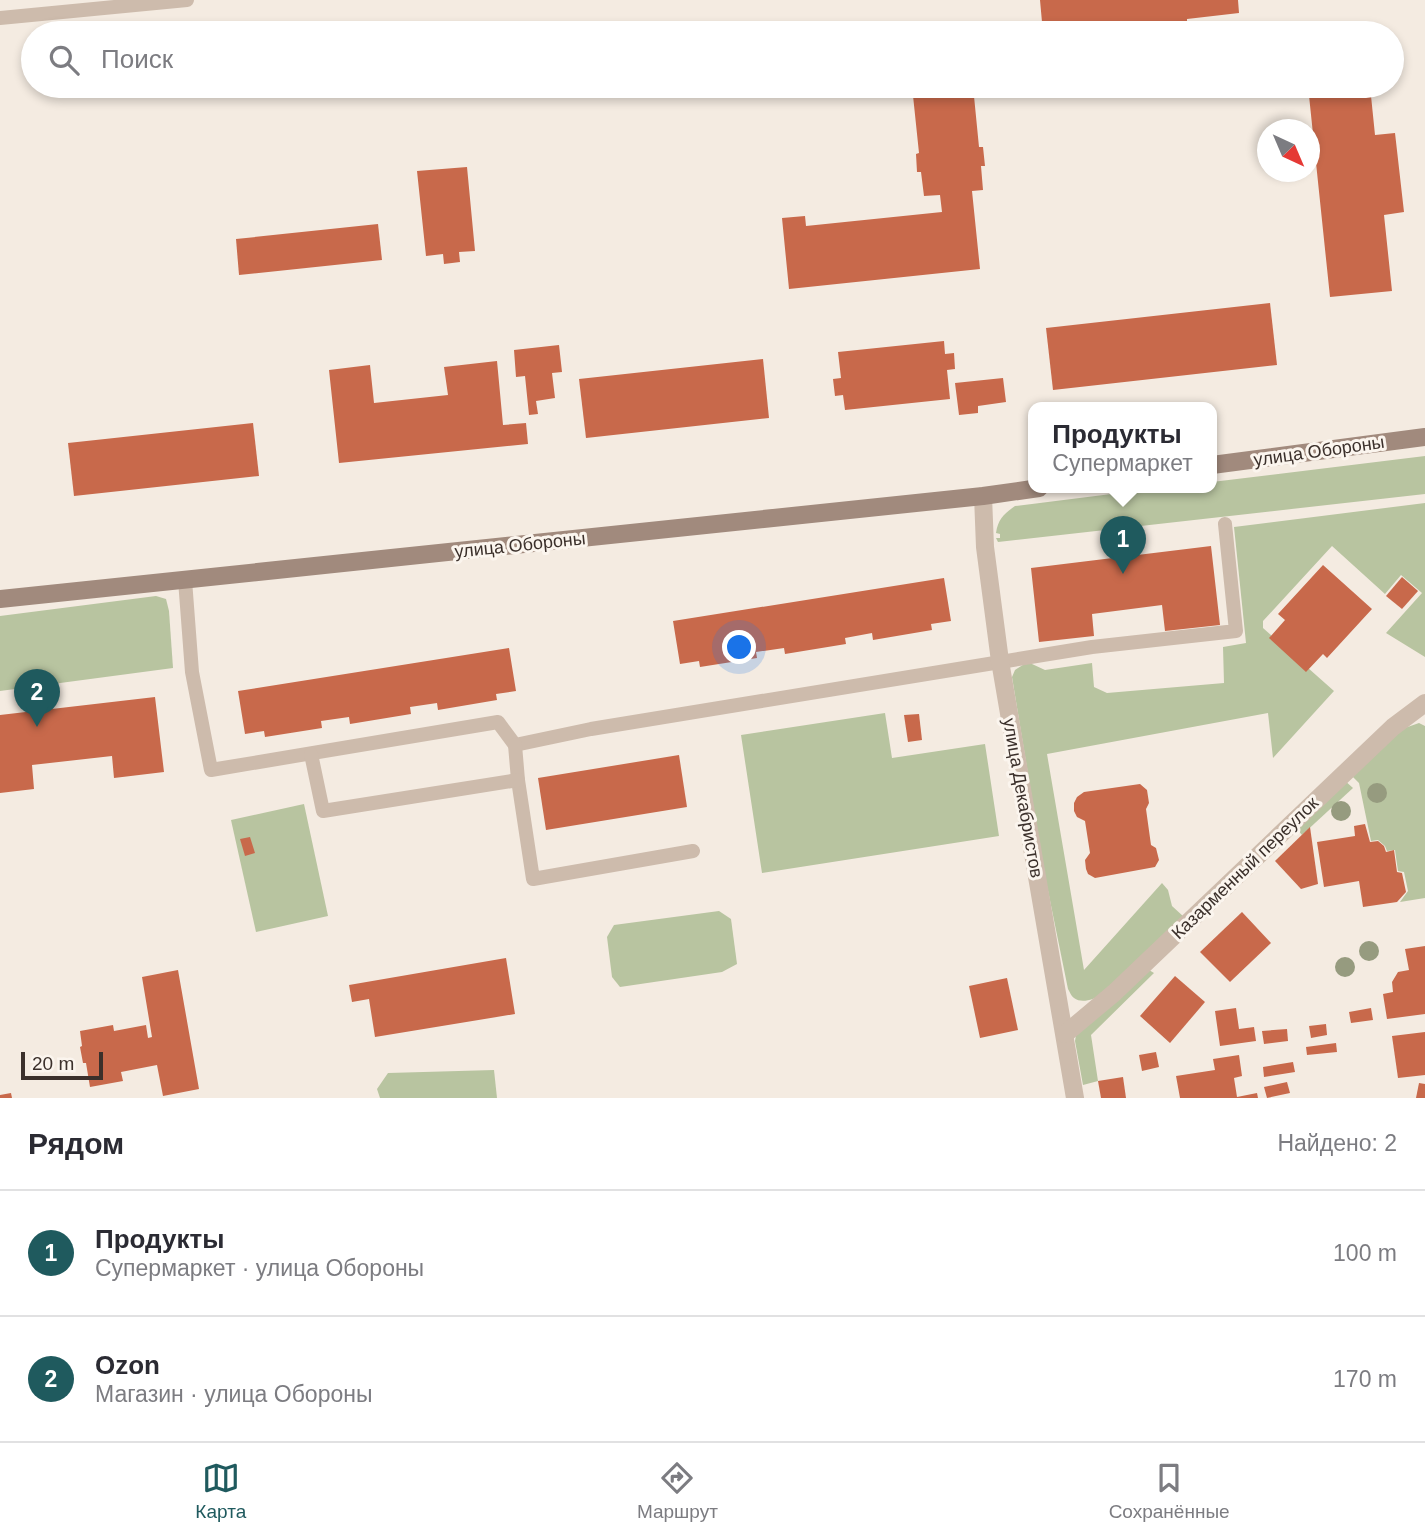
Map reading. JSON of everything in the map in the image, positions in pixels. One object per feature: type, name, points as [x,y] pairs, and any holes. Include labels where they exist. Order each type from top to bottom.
[{"type":"street","name":"улица Обороны","points":[[1217,464],[1425,436]]},
{"type":"street","name":"улица Обороны","points":[[0,599],[1028,490]]},
{"type":"street","name":"улица Декабристов","points":[[982,496],[985,547],[1000,662],[1075,1098]]},
{"type":"street","name":"Казарменный переулок","points":[[1065,1034],[1114,993],[1393,727],[1425,703]]},
{"type":"lane","points":[[0,18],[187,0]]},
{"type":"lane","points":[[515,745],[591,729],[1092,647],[1236,631],[1225,524]]},
{"type":"lane","points":[[185,580],[192,672],[211,770],[498,722],[515,745],[533,879],[693,851]]},
{"type":"lane","points":[[311,754],[323,811],[518,780]]},
{"type":"green space","points":[[1425,456],[1425,494],[998,542],[996,538],[1000,538],[1000,534],[996,533],[1000,520],[1015,506],[1119,493],[1217,493],[1217,481]]},
{"type":"green space","points":[[1425,503],[1425,657],[1386,633],[1422,593],[1401,575],[1385,594],[1332,546],[1263,621],[1263,628],[1334,691],[1273,758],[1268,713],[1047,754],[1084,970],[1162,883],[1168,890],[1172,906],[1184,917],[1101,995],[1084,1001],[1074,998],[1068,989],[1044,871],[1012,677],[1015,670],[1026,663],[1045,670],[1092,663],[1094,687],[1107,693],[1224,683],[1223,647],[1246,643],[1234,527]]},
{"type":"green space","points":[[156,596],[166,599],[169,611],[173,668],[0,691],[0,616]]},
{"type":"green space","points":[[885,713],[892,758],[985,744],[999,836],[762,873],[741,735]]},
{"type":"green space","points":[[1419,723],[1425,726],[1425,898],[1400,902],[1408,891],[1404,872],[1398,871],[1395,850],[1387,851],[1378,840],[1371,841],[1359,783],[1350,774],[1399,730]]},
{"type":"green space","points":[[1344,780],[1353,788],[1302,835],[1296,828]]},
{"type":"green space","points":[[304,804],[328,916],[256,932],[231,820]]},
{"type":"green space","points":[[719,911],[731,919],[737,964],[722,972],[620,987],[612,977],[607,937],[614,925]]},
{"type":"green space","points":[[1149,970],[1154,973],[1091,1035],[1098,1081],[1083,1085],[1076,1035]]},
{"type":"green space","points":[[494,1070],[497,1098],[380,1098],[377,1089],[388,1073]]},
{"type":"building","points":[[1040,0],[1238,0],[1239,13],[1187,21],[1042,21]]},
{"type":"building","points":[[913,98],[974,98],[979,147],[983,147],[985,166],[981,166],[983,190],[972,191],[980,269],[789,289],[782,218],[805,216],[806,226],[942,212],[940,195],[924,196],[921,172],[917,172],[916,154],[919,153]]},
{"type":"building","points":[[1309,98],[1371,98],[1375,135],[1395,133],[1404,212],[1384,215],[1392,291],[1330,297],[1318,182],[1320,119],[1311,119]]},
{"type":"building","points":[[467,167],[475,251],[459,252],[460,262],[444,264],[443,254],[426,256],[417,171]]},
{"type":"building","points":[[378,224],[382,260],[239,275],[236,239]]},
{"type":"building","points":[[1270,303],[1277,365],[1053,390],[1046,328]]},
{"type":"building","points":[[944,341],[945,354],[954,353],[955,369],[947,370],[950,399],[845,410],[843,395],[835,396],[833,379],[841,378],[838,352]]},
{"type":"building","points":[[559,345],[562,372],[552,373],[555,398],[536,401],[538,414],[529,415],[525,376],[516,377],[514,350]]},
{"type":"building","points":[[763,359],[769,418],[586,438],[579,379]]},
{"type":"building","points":[[497,361],[503,425],[526,423],[528,444],[339,463],[329,370],[370,365],[374,403],[448,395],[444,367]]},
{"type":"building","points":[[1003,378],[1006,402],[978,406],[978,413],[959,415],[955,383]]},
{"type":"building","points":[[253,423],[259,476],[74,496],[68,443]]},
{"type":"building","points":[[1211,546],[1220,625],[1165,631],[1162,605],[1092,614],[1094,636],[1039,642],[1031,568]]},
{"type":"building","points":[[1323,565],[1372,609],[1327,658],[1323,654],[1306,672],[1269,638],[1285,620],[1278,614]]},
{"type":"building","points":[[1402,577],[1418,591],[1402,609],[1386,596]]},
{"type":"building","points":[[944,578],[951,621],[931,624],[932,630],[873,640],[872,633],[845,638],[846,644],[785,654],[784,648],[756,652],[757,658],[700,667],[699,661],[680,664],[673,621]]},
{"type":"building","points":[[509,648],[516,691],[496,694],[497,700],[438,710],[437,703],[410,707],[411,714],[350,724],[349,717],[321,721],[322,728],[265,737],[264,731],[245,734],[238,691]]},
{"type":"building","points":[[155,697],[164,772],[114,778],[112,756],[32,765],[34,789],[0,793],[0,715]]},
{"type":"building","points":[[919,714],[922,740],[908,742],[904,715]]},
{"type":"building","points":[[679,755],[687,807],[546,830],[538,778]]},
{"type":"building","points":[[1140,784],[1147,790],[1149,803],[1146,809],[1151,845],[1156,848],[1159,860],[1155,867],[1095,878],[1088,874],[1086,869],[1085,860],[1090,853],[1085,821],[1077,817],[1074,803],[1084,792]]},
{"type":"building","points":[[1365,824],[1370,842],[1378,841],[1386,852],[1394,850],[1397,872],[1402,873],[1406,892],[1397,902],[1363,907],[1359,881],[1324,887],[1317,842],[1355,836],[1354,826]]},
{"type":"building","points":[[1310,827],[1318,884],[1301,889],[1275,861]]},
{"type":"building","points":[[250,837],[255,853],[245,856],[240,839]]},
{"type":"building","points":[[1242,912],[1271,943],[1230,982],[1200,952]]},
{"type":"building","points":[[1425,946],[1425,1014],[1387,1019],[1383,994],[1393,992],[1392,982],[1398,972],[1409,970],[1405,949]]},
{"type":"building","points":[[506,958],[515,1014],[375,1037],[369,999],[352,1002],[349,985]]},
{"type":"building","points":[[178,970],[199,1089],[163,1096],[157,1065],[121,1072],[123,1081],[90,1087],[80,1047],[80,1031],[113,1025],[114,1031],[146,1025],[148,1038],[152,1037],[142,977]]},
{"type":"building","points":[[1175,976],[1205,1002],[1170,1043],[1140,1016]]},
{"type":"building","points":[[1007,978],[1018,1030],[980,1038],[969,986]]},
{"type":"building","points":[[1236,1008],[1239,1029],[1254,1027],[1256,1041],[1220,1046],[1215,1011]]},
{"type":"building","points":[[1371,1008],[1373,1020],[1351,1023],[1349,1012]]},
{"type":"building","points":[[1326,1024],[1327,1035],[1311,1038],[1309,1026]]},
{"type":"building","points":[[1287,1029],[1288,1041],[1264,1044],[1262,1031]]},
{"type":"building","points":[[1425,1032],[1425,1075],[1398,1078],[1392,1036]]},
{"type":"building","points":[[1336,1043],[1337,1052],[1307,1055],[1306,1047]]},
{"type":"building","points":[[1156,1052],[1159,1067],[1142,1071],[1139,1055]]},
{"type":"building","points":[[1239,1055],[1242,1076],[1234,1078],[1237,1097],[1257,1093],[1258,1098],[1180,1098],[1176,1076],[1215,1070],[1213,1059]]},
{"type":"building","points":[[1293,1062],[1295,1072],[1264,1077],[1263,1067]]},
{"type":"building","points":[[1123,1077],[1126,1098],[1101,1098],[1098,1081]]},
{"type":"building","points":[[1287,1082],[1290,1093],[1267,1098],[1264,1087]]},
{"type":"building","points":[[1419,1083],[1425,1084],[1425,1098],[1416,1098]]},
{"type":"building","points":[[11,1093],[12,1098],[0,1098],[0,1095]]},
{"type":"place","name":"Продукты","points":[[1123,574]]},
{"type":"place","name":"Ozon","points":[[37,727]]}]
